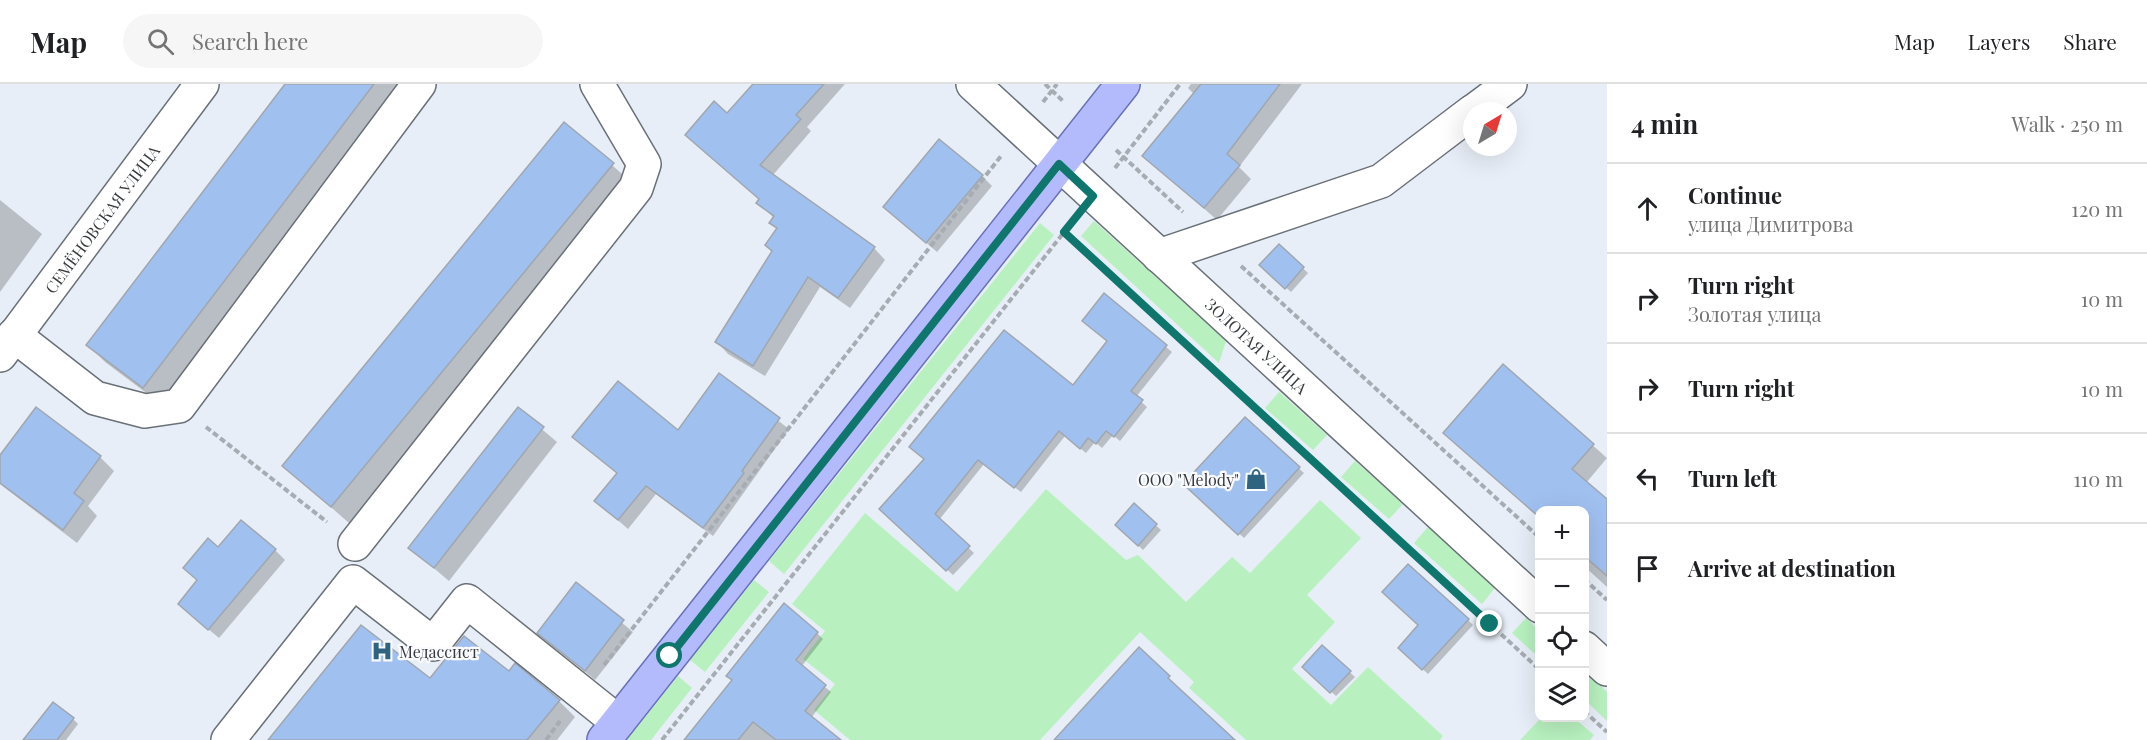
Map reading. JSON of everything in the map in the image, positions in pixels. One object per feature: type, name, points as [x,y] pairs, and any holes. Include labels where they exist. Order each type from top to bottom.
[{"type":"main road","points":[[611,731],[1123,84]]},
{"type":"street","name":"СЕМЁНОВСКАЯ УЛИЦА","points":[[7,345],[202,84]]},
{"type":"street","points":[[7,345],[95,398],[145,411],[179,406],[419,84]]},
{"type":"street","points":[[355,544],[636,188],[644,164],[597,84]]},
{"type":"street","name":"ЗОЛОТАЯ УЛИЦА","points":[[973,84],[1535,602]]},
{"type":"street","points":[[1486,102],[1510,84]]},
{"type":"street","points":[[1159,256],[1381,181],[1463,120]]},
{"type":"street","points":[[228,740],[354,582],[433,644],[467,601],[611,731]]},
{"type":"street","points":[[1589,653],[1607,669]]},
{"type":"path","points":[[1045,84],[1535,534]]},
{"type":"path","points":[[1038,108],[1057,84]]},
{"type":"path","points":[[662,740],[1180,84]]},
{"type":"path","points":[[597,675],[1004,152]]},
{"type":"path","points":[[1064,232],[1537,668]]},
{"type":"path","points":[[179,406],[355,544]]},
{"type":"path","points":[[1589,584],[1607,600]]},
{"type":"path","points":[[546,740],[567,712]]},
{"type":"path","points":[[1589,716],[1607,732]]},
{"type":"green space","points":[[1094,221],[1226,341],[1219,363],[1081,236]]},
{"type":"green space","points":[[1040,223],[1054,235],[784,574],[769,561]]},
{"type":"green space","points":[[1279,392],[1327,435],[1313,450],[1265,408]]},
{"type":"green space","points":[[1355,461],[1403,504],[1389,519],[1341,477]]},
{"type":"green space","points":[[1046,489],[1126,560],[1138,555],[1186,602],[1232,557],[1250,573],[1320,500],[1361,538],[1307,595],[1335,622],[1292,669],[1331,705],[1368,667],[1443,736],[1440,740],[1246,740],[1189,688],[1194,682],[1140,632],[1040,740],[850,740],[814,710],[835,684],[803,659],[825,631],[792,604],[865,513],[957,592]]},
{"type":"green space","points":[[1428,527],[1495,588],[1482,604],[1414,543]]},
{"type":"green space","points":[[754,580],[769,592],[705,672],[690,660]]},
{"type":"green space","points":[[1526,618],[1535,626],[1535,654],[1512,633]]},
{"type":"green space","points":[[1589,675],[1607,692],[1607,721],[1589,704]]},
{"type":"green space","points":[[678,676],[692,688],[651,740],[627,740]]},
{"type":"green space","points":[[1537,722],[1579,722],[1594,735],[1590,740],[1520,740]]},
{"type":"building","points":[[285,84],[374,84],[143,388],[86,345]]},
{"type":"building","points":[[753,84],[824,84],[796,115],[801,119],[760,165],[875,247],[838,298],[808,277],[753,366],[715,342],[772,251],[765,245],[777,228],[769,223],[774,216],[756,203],[759,199],[685,135],[714,101],[727,113]]},
{"type":"building","points":[[1201,84],[1280,84],[1227,154],[1240,165],[1204,208],[1142,156]]},
{"type":"building","points":[[564,122],[614,163],[331,507],[282,466]]},
{"type":"building","points":[[939,139],[983,175],[926,243],[883,207]]},
{"type":"building","points":[[1279,244],[1304,267],[1285,289],[1259,265]]},
{"type":"building","points":[[1104,293],[1167,345],[1131,391],[1143,400],[1114,437],[1106,431],[1096,444],[1088,438],[1080,449],[1059,431],[1014,488],[978,460],[935,514],[970,546],[946,571],[879,509],[924,459],[909,447],[1004,330],[1073,385],[1107,341],[1082,321]]},
{"type":"building","points":[[1503,364],[1594,444],[1572,469],[1607,499],[1607,576],[1589,560],[1589,506],[1535,506],[1535,514],[1443,433]]},
{"type":"building","points":[[719,373],[780,418],[742,471],[744,473],[703,528],[646,486],[618,520],[594,501],[617,473],[572,437],[618,381],[678,430]]},
{"type":"building","points":[[36,407],[101,456],[74,493],[84,501],[63,530],[0,483],[0,455]]},
{"type":"building","points":[[518,407],[544,427],[434,568],[408,548]]},
{"type":"building","points":[[1245,417],[1300,467],[1238,535],[1183,484]]},
{"type":"building","points":[[1134,503],[1157,524],[1138,546],[1115,525]]},
{"type":"building","points":[[241,520],[276,549],[208,630],[178,604],[197,580],[183,568],[208,538],[218,547]]},
{"type":"building","points":[[1408,564],[1469,619],[1422,670],[1398,648],[1418,625],[1382,592]]},
{"type":"building","points":[[576,582],[624,620],[585,671],[537,633]]},
{"type":"building","points":[[784,603],[818,632],[796,660],[826,685],[805,711],[841,740],[776,740],[753,722],[738,740],[684,740],[732,680],[726,676]]},
{"type":"building","points":[[361,625],[430,678],[464,636],[509,671],[515,663],[560,700],[527,740],[268,740]]},
{"type":"building","points":[[1322,645],[1351,671],[1330,693],[1302,667]]},
{"type":"building","points":[[1139,647],[1170,676],[1168,678],[1235,740],[1054,740]]},
{"type":"building","points":[[53,702],[74,718],[57,740],[23,740]]},
{"type":"place","name":"ООО \"Melody\"","points":[[1256,479]]},
{"type":"place","name":"Медассист","points":[[382,651]]},
{"type":"route","points":[[670,656],[1059,164],[1093,196],[1064,232],[1490,624]]}]
